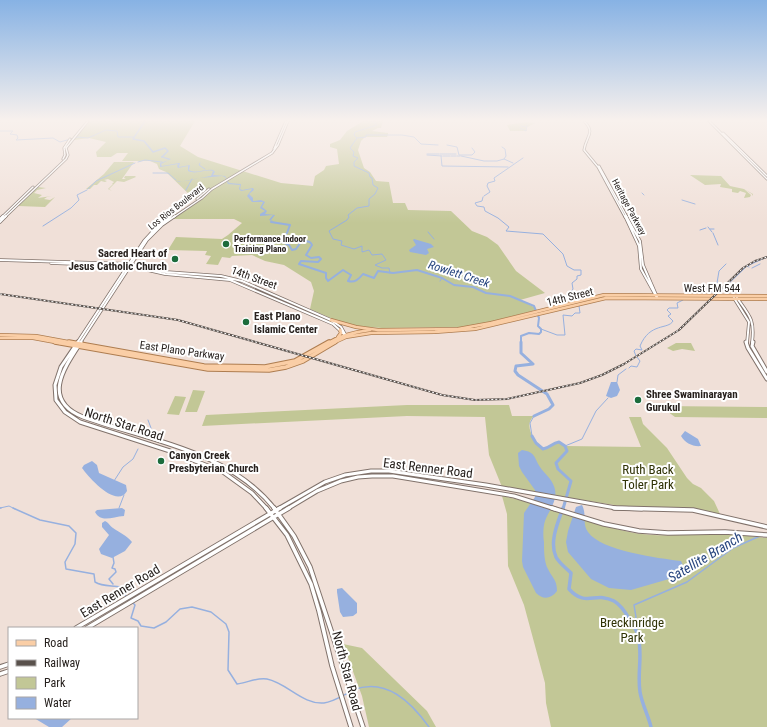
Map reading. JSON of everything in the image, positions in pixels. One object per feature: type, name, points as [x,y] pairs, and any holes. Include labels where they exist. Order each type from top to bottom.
[{"type":"main road","points":[[0,220],[66,159],[67,155]]},
{"type":"main road","name":"Los Rios Boulevard","points":[[78,344],[89,324],[143,244],[162,225],[202,198],[216,185],[265,155]]},
{"type":"main road","name":"Heritage Parkway","points":[[590,155],[600,167],[640,241],[643,266],[647,278],[657,296]]},
{"type":"main road","points":[[746,155],[767,178]]},
{"type":"main road","name":"14th Street","points":[[0,261],[129,264],[172,274],[220,278],[234,281],[331,320],[340,326],[345,335]]},
{"type":"main road","name":"Los Rios Boulevard","points":[[78,344],[114,292],[129,264]]},
{"type":"main road","name":"14th Street","points":[[345,335],[376,332],[467,330],[543,311],[606,298],[657,296]]},
{"type":"main road","name":"West FM 544","points":[[657,296],[767,297]]},
{"type":"main road","points":[[735,297],[753,324],[752,346],[767,372]]},
{"type":"main road","points":[[746,312],[749,325],[746,340],[748,348],[767,379]]},
{"type":"main road","name":"14th Street","points":[[312,313],[334,324],[345,335]]},
{"type":"main road","points":[[331,320],[352,326],[378,330]]},
{"type":"main road","points":[[338,337],[340,330]]},
{"type":"main road","name":"14th Street","points":[[378,330],[435,331]]},
{"type":"main road","name":"East Plano Parkway","points":[[1,337],[28,336],[50,339],[204,366],[265,367],[295,361],[314,352],[338,337],[378,330]]},
{"type":"main road","name":"East Plano Parkway","points":[[326,344],[345,335]]},
{"type":"main road","name":"North Star Road","points":[[78,344],[63,371],[59,386],[63,403],[74,413],[191,452],[227,468],[252,485],[279,513],[300,546],[310,567],[356,702],[363,727]]},
{"type":"main road","name":"North Star Road","points":[[78,344],[59,371],[55,381],[54,391],[59,405],[67,415],[92,426],[177,453],[223,472],[248,488],[274,516],[291,543],[311,585],[350,727]]},
{"type":"main road","points":[[92,426],[97,421]]},
{"type":"main road","points":[[128,437],[131,433]]},
{"type":"main road","points":[[223,472],[227,468]]},
{"type":"main road","name":"East Renner Road","points":[[89,627],[150,591],[271,512],[318,486],[345,475],[378,471],[402,473],[527,492],[624,509],[693,510],[767,527]]},
{"type":"main road","name":"East Renner Road","points":[[78,627],[133,594],[320,489],[358,477],[385,476],[514,496],[604,524],[648,532],[725,532],[767,535]]},
{"type":"main road","points":[[248,488],[252,485]]},
{"type":"main road","points":[[149,586],[150,591]]},
{"type":"green space","points":[[97,155],[114,155],[111,157],[97,157]]},
{"type":"green space","points":[[127,155],[195,155],[281,183],[313,186],[315,176],[324,170],[326,166],[339,164],[338,155],[360,155],[364,168],[370,172],[376,181],[389,182],[393,203],[405,203],[408,210],[451,211],[472,231],[487,237],[498,245],[516,271],[545,293],[520,300],[534,307],[536,310],[491,322],[463,327],[382,328],[354,326],[335,320],[310,309],[314,291],[311,282],[284,265],[265,261],[252,255],[232,256],[230,258],[222,257],[218,265],[206,264],[211,256],[205,255],[207,251],[168,250],[176,237],[222,239],[242,223],[234,219],[171,219],[201,200],[193,198],[166,172],[159,169],[157,164],[150,161],[122,161]]},
{"type":"green space","points":[[114,162],[134,162],[122,179],[126,179],[124,178],[125,176],[136,177],[124,182],[117,181],[109,189],[112,191],[108,189],[114,182],[108,179],[104,180],[107,181],[105,182],[101,181],[90,189],[86,189],[104,174]]},
{"type":"green space","points":[[690,175],[721,176],[730,186],[744,189],[751,195],[750,197],[744,198],[746,193],[740,191],[738,193],[732,192],[732,189],[720,187],[721,184],[705,185]]},
{"type":"green space","points":[[38,187],[46,188],[37,190],[34,193],[42,195],[38,198],[52,196],[44,199],[50,200],[55,197],[45,207],[18,206]]},
{"type":"green space","points":[[676,343],[691,343],[695,351],[682,349],[673,351],[667,348]]},
{"type":"green space","points":[[193,390],[205,391],[197,412],[185,412]]},
{"type":"green space","points":[[175,396],[186,397],[179,415],[167,414]]},
{"type":"green space","name":"Ruth Back Toler Park","points":[[407,405],[509,405],[512,416],[534,416],[530,424],[531,433],[536,442],[543,449],[549,448],[554,443],[559,442],[565,446],[641,447],[629,417],[641,417],[643,424],[667,448],[687,478],[693,484],[701,488],[714,501],[720,514],[679,507],[627,507],[502,487],[489,455],[485,417],[407,416],[202,426],[206,415]]},
{"type":"green space","points":[[660,406],[767,407],[767,418],[675,417]]},
{"type":"green space","name":"Breckinridge Park","points":[[502,496],[535,504],[600,525],[634,533],[657,535],[730,534],[767,538],[767,727],[551,727],[546,703],[545,683],[524,605],[508,566],[507,514]]},
{"type":"green space","points":[[343,644],[362,648],[427,711],[436,727],[369,727],[362,696]]},
{"type":"water","points":[[161,156],[171,159],[169,160]]},
{"type":"water","points":[[169,160],[161,164],[162,166],[180,163],[179,167],[190,165],[189,170],[192,171],[213,170],[215,172],[213,175],[225,176],[229,183],[241,184],[240,189],[242,190],[253,188],[254,190],[249,194],[253,198],[253,201],[261,200],[265,202],[262,207],[267,211],[265,214],[275,215],[271,220],[275,222],[269,220],[273,215],[260,216],[260,214],[265,211],[260,208],[263,202],[252,202],[247,196],[252,189],[241,191],[239,189],[240,185],[228,184],[225,177],[222,176],[201,178],[211,176],[213,171],[191,172],[188,171],[188,166],[178,168],[178,164],[160,167],[160,163]]},
{"type":"water","points":[[413,240],[431,244],[434,247],[427,249],[429,253],[426,255],[410,252],[409,250],[416,245]]},
{"type":"water","points":[[611,382],[617,382],[620,390],[617,396],[611,398],[606,396]]},
{"type":"water","points":[[685,431],[698,439],[701,446],[687,443],[681,436]]},
{"type":"water","points":[[522,450],[530,452],[534,456],[540,467],[549,477],[555,489],[554,503],[545,521],[543,534],[544,556],[547,566],[555,581],[557,591],[552,596],[547,598],[541,597],[536,593],[523,567],[524,513],[535,497],[535,490],[519,466],[518,453]]},
{"type":"water","points":[[92,461],[97,465],[99,473],[126,485],[127,491],[122,496],[110,494],[103,490],[82,468],[84,465]]},
{"type":"water","points":[[582,505],[586,529],[595,539],[617,549],[681,561],[685,570],[669,579],[631,590],[609,588],[591,579],[568,552],[566,542],[576,507]]},
{"type":"water","points":[[122,508],[125,510],[124,516],[111,518],[100,517],[95,512],[97,510]]},
{"type":"water","points":[[105,521],[132,542],[125,551],[112,558],[101,554],[99,549],[109,535],[102,527],[102,523]]},
{"type":"water","points":[[342,588],[357,603],[357,613],[353,616],[343,617],[340,612],[337,589]]},
{"type":"water","points":[[36,719],[71,719],[62,727],[49,727]]},
{"type":"waterway","points":[[353,155],[358,158],[354,162],[354,166],[369,173],[370,177],[372,178],[373,185],[378,188],[375,194],[369,199],[369,206],[357,208],[348,215],[349,217],[347,220],[329,231],[333,239],[342,241],[341,245],[354,249],[362,246],[362,252],[369,250],[372,255],[382,254],[386,260],[375,265],[382,268],[389,268],[390,273]]},
{"type":"waterway","points":[[427,155],[442,156]]},
{"type":"waterway","points":[[459,155],[472,155]]},
{"type":"waterway","points":[[504,159],[506,155]]},
{"type":"waterway","points":[[441,156],[442,166],[508,167]]},
{"type":"waterway","points":[[443,156],[450,156]]},
{"type":"waterway","points":[[451,156],[456,156]]},
{"type":"waterway","points":[[461,156],[484,161],[497,161],[504,159]]},
{"type":"waterway","points":[[484,196],[490,192],[487,186],[488,183],[495,181],[494,178],[523,158]]},
{"type":"waterway","points":[[504,159],[513,163]]},
{"type":"waterway","points":[[138,162],[145,160],[162,162]]},
{"type":"waterway","points":[[88,189],[96,181],[135,163]]},
{"type":"waterway","points":[[200,163],[199,165],[205,169]]},
{"type":"waterway","points":[[153,173],[168,173],[176,180]]},
{"type":"waterway","points":[[186,190],[192,179]]},
{"type":"waterway","points":[[43,226],[71,208],[79,200],[77,195],[87,190]]},
{"type":"waterway","points":[[483,197],[482,201],[475,203],[477,206],[484,207],[485,211],[498,218],[509,227],[506,231],[543,234],[563,254],[567,266],[574,270],[581,270],[581,275],[577,276],[577,279],[572,283],[573,289],[570,293],[572,299]]},
{"type":"waterway","points":[[682,200],[695,204]]},
{"type":"waterway","name":"Rowlett Creek","points":[[271,222],[290,225],[287,233],[278,240],[289,245],[292,250],[296,249],[301,242],[307,241],[311,243],[312,245],[306,255],[311,258],[319,257],[321,259],[318,262],[301,261],[299,264],[326,273],[326,278],[328,281],[343,270],[351,275],[348,281],[357,280],[363,274],[374,278],[378,271],[393,273],[417,270],[442,278],[454,285],[473,287],[486,293],[510,296],[534,306],[539,318],[538,326],[541,329],[541,332],[539,334],[529,333],[521,336],[521,353],[533,364],[516,366],[515,371],[518,375],[547,394],[553,405],[549,409],[534,416]]},
{"type":"waterway","points":[[708,227],[712,232]]},
{"type":"waterway","points":[[700,230],[706,228]]},
{"type":"waterway","points":[[428,232],[434,239]]},
{"type":"waterway","points":[[713,233],[718,245]]},
{"type":"waterway","points":[[747,266],[767,257]]},
{"type":"waterway","points":[[709,291],[707,288],[717,283],[719,271],[726,264]]},
{"type":"waterway","points":[[752,268],[760,264]]},
{"type":"waterway","points":[[718,294],[747,266]]},
{"type":"waterway","points":[[689,294],[688,291],[692,289],[709,291]]},
{"type":"waterway","points":[[709,291],[716,293]]},
{"type":"waterway","points":[[636,356],[634,351],[636,349],[642,350],[640,346],[644,338],[649,333],[658,328],[671,324],[673,321],[668,316],[671,314],[667,310],[669,308],[678,308],[677,303],[683,300]]},
{"type":"waterway","points":[[541,329],[557,335],[565,335],[563,315],[572,316],[575,313],[580,313],[579,306]]},
{"type":"waterway","points":[[629,368],[631,366],[637,367],[640,361],[637,357]]},
{"type":"waterway","points":[[617,382],[618,375],[626,369]]},
{"type":"waterway","points":[[565,446],[582,439],[596,411],[608,398]]},
{"type":"waterway","name":"Rowlett Creek","points":[[532,436],[530,423],[534,416]]},
{"type":"waterway","points":[[148,420],[151,428],[148,436]]},
{"type":"waterway","name":"Rowlett Creek","points":[[532,436],[536,443],[543,449],[559,442],[565,446],[567,451],[556,463],[558,469],[571,481],[563,509]]},
{"type":"waterway","points":[[114,481],[123,467],[133,459],[138,449]]},
{"type":"waterway","points":[[119,508],[124,495]]},
{"type":"waterway","points":[[1,508],[9,506],[13,508]]},
{"type":"waterway","points":[[13,508],[40,520],[69,526],[76,533],[75,544],[65,562],[66,569],[94,574],[95,582],[98,584],[121,587],[124,594],[130,600]]},
{"type":"waterway","name":"Rowlett Creek","points":[[563,508],[553,545],[556,557],[571,573],[569,589],[575,595],[586,599],[607,598],[614,601],[623,609],[635,628],[640,650],[640,692],[651,727]]},
{"type":"waterway","name":"Satellite Branch","points":[[633,625],[636,617],[634,605],[687,582],[733,548],[760,536]]},
{"type":"waterway","points":[[113,557],[114,563],[112,568],[115,569],[116,572],[109,579],[113,584]]},
{"type":"waterway","points":[[132,602],[135,605],[131,618],[138,621],[141,626],[154,628],[166,622],[180,609],[192,607],[211,612],[226,624],[229,632],[228,670],[237,684],[267,679],[274,681],[309,701],[316,703],[331,701],[350,692]]},
{"type":"waterway","points":[[353,690],[365,687],[387,689],[406,701],[429,727]]},
{"type":"railway","points":[[0,294],[178,320],[442,395],[475,400],[507,399],[580,383],[602,375],[624,364],[679,330],[743,268],[755,261],[767,257]]},
{"type":"place","name":"Performance Indoor Training Plano","points":[[226,244]]},
{"type":"place","name":"Sacred Heart of Jesus Catholic Church","points":[[175,259]]},
{"type":"place","name":"East Plano Islamic Center","points":[[246,322]]},
{"type":"place","name":"Shree Swaminarayan Gurukul","points":[[638,400]]},
{"type":"place","name":"Canyon Creek Presbyterian Church","points":[[161,461]]}]
